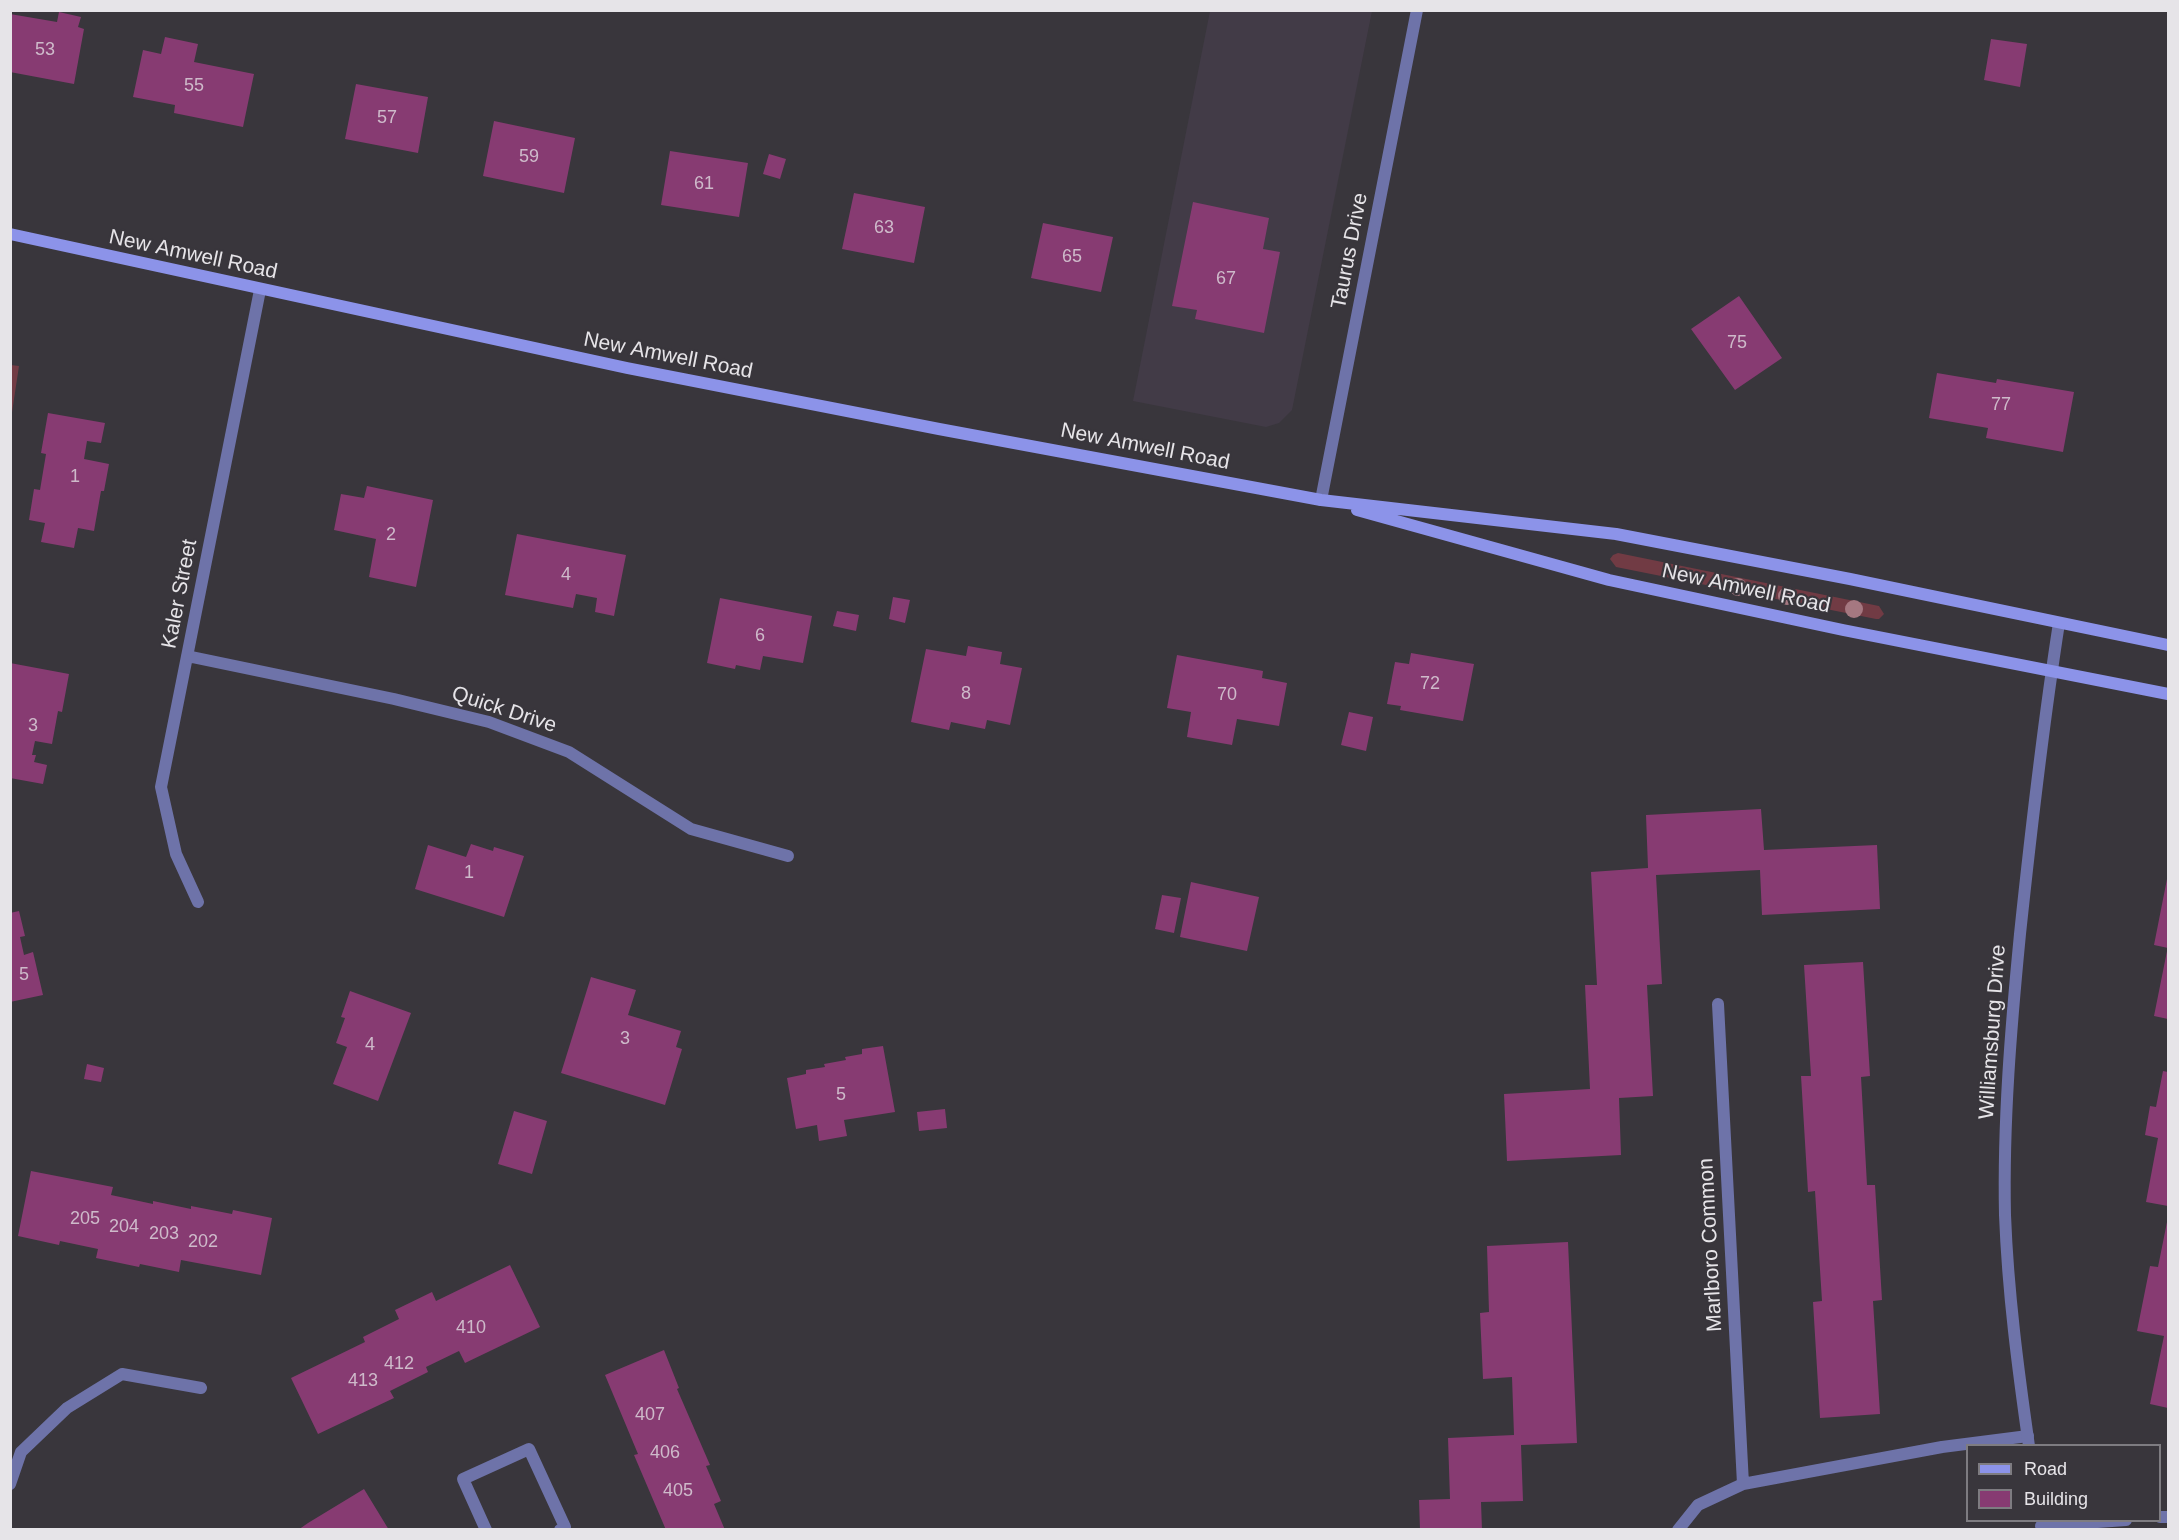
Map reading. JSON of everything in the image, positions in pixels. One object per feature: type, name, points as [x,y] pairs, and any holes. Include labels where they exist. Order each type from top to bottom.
[{"type":"street","name":"Taurus Drive","points":[[1321,500],[1417,10]]},
{"type":"street","name":"New Amwell Road","points":[[10,234],[627,368],[939,429],[1321,500],[1616,534],[1850,579],[2169,645]]},
{"type":"street","name":"Kaler Street","points":[[198,902],[176,854],[161,787],[260,290]]},
{"type":"street","name":"New Amwell Road","points":[[1321,500],[1609,580],[1843,630],[2169,694]]},
{"type":"street","name":"Williamsburg Drive","points":[[2029,1441],[2011,1312],[2005,1215],[2006,1107],[2025,891],[2059,623]]},
{"type":"street","name":"Quick Drive","points":[[188,656],[394,699],[489,722],[569,752],[691,829],[788,855]]},
{"type":"street","name":"Marlboro Common","points":[[1718,1004],[1743,1484]]},
{"type":"street","points":[[10,1484],[21,1452],[67,1408],[122,1374],[201,1388]]},
{"type":"street","points":[[1986,1444],[2029,1441]]},
{"type":"street","points":[[1678,1530],[1698,1505],[1743,1484],[1942,1447],[1966,1445]]},
{"type":"street","points":[[486,1530],[463,1479],[529,1449],[565,1527],[560,1530]]},
{"type":"street","points":[[2041,1525],[2105,1522]]},
{"type":"shaded area","points":[[1210,11],[1372,11],[1292,410],[1279,423],[1266,427],[1133,401]]},
{"type":"shaded area","points":[[10,365],[19,366],[11,419]]},
{"type":"shaded area","points":[[1618,553],[1879,606],[1884,614],[1876,619],[1616,567],[1610,559]]},
{"type":"building","points":[[59,12],[81,17],[78,27],[84,29],[74,84],[10,72],[10,14],[57,22]]},
{"type":"building","points":[[165,37],[198,44],[194,62],[254,74],[243,127],[174,113],[175,105],[133,97],[143,50],[161,54]]},
{"type":"building","points":[[1991,39],[2027,44],[2020,87],[1984,80]]},
{"type":"building","points":[[356,84],[428,97],[418,153],[345,139]]},
{"type":"building","points":[[494,121],[575,138],[564,193],[483,176]]},
{"type":"building","points":[[670,151],[748,163],[739,217],[661,205]]},
{"type":"building","points":[[769,154],[786,159],[780,179],[763,174]]},
{"type":"building","points":[[854,193],[925,207],[914,263],[842,249]]},
{"type":"building","points":[[1193,202],[1269,218],[1263,249],[1280,252],[1264,333],[1195,319],[1197,310],[1172,306]]},
{"type":"building","points":[[1043,223],[1113,237],[1101,292],[1031,278]]},
{"type":"building","points":[[1739,296],[1782,358],[1735,390],[1691,329]]},
{"type":"building","points":[[1937,373],[1996,383],[1997,379],[2074,392],[2063,452],[1986,438],[1988,428],[1929,418]]},
{"type":"building","points":[[48,413],[105,423],[101,443],[87,441],[84,459],[109,464],[104,491],[101,491],[94,531],[78,528],[74,548],[41,542],[45,523],[29,520],[34,489],[40,490],[46,454],[41,453]]},
{"type":"building","points":[[367,486],[433,500],[416,587],[369,577],[376,539],[334,530],[341,494],[364,498]]},
{"type":"building","points":[[517,534],[626,555],[614,616],[595,612],[597,598],[576,594],[573,608],[505,595]]},
{"type":"building","points":[[893,597],[910,600],[905,623],[889,619]]},
{"type":"building","points":[[720,598],[812,616],[803,663],[763,656],[760,670],[736,665],[735,669],[707,663]]},
{"type":"building","points":[[837,611],[859,615],[856,631],[833,626]]},
{"type":"building","points":[[968,646],[1002,652],[1000,664],[1022,668],[1010,725],[987,720],[985,729],[951,722],[949,730],[911,722],[926,649],[966,656]]},
{"type":"building","points":[[1411,653],[1474,664],[1463,721],[1400,710],[1401,706],[1387,704],[1395,662],[1409,664]]},
{"type":"building","points":[[1177,655],[1263,671],[1262,678],[1287,683],[1279,726],[1237,719],[1232,745],[1187,737],[1191,712],[1167,708]]},
{"type":"building","points":[[10,663],[69,674],[62,712],[58,711],[52,744],[35,741],[32,755],[36,755],[34,762],[47,765],[43,784],[10,778]]},
{"type":"building","points":[[1349,712],[1373,717],[1366,751],[1341,745]]},
{"type":"building","points":[[1761,809],[1764,850],[1877,845],[1880,909],[1762,915],[1760,870],[1656,875],[1662,984],[1647,985],[1653,1096],[1619,1098],[1621,1155],[1507,1161],[1504,1094],[1590,1089],[1585,985],[1597,985],[1591,872],[1648,868],[1646,815]]},
{"type":"building","points":[[471,844],[493,851],[494,847],[524,856],[504,917],[415,889],[428,845],[466,857]]},
{"type":"building","points":[[2168,879],[2168,948],[2154,945]]},
{"type":"building","points":[[1191,882],[1259,897],[1247,951],[1180,937]]},
{"type":"building","points":[[1162,895],[1181,898],[1174,933],[1155,929]]},
{"type":"building","points":[[19,911],[25,936],[20,937],[24,955],[33,952],[43,995],[10,1002],[10,913]]},
{"type":"building","points":[[2168,951],[2168,1019],[2154,1016]]},
{"type":"building","points":[[1863,962],[1870,1076],[1861,1077],[1867,1185],[1875,1185],[1882,1300],[1873,1301],[1880,1414],[1820,1418],[1813,1302],[1822,1301],[1815,1191],[1808,1192],[1801,1076],[1811,1076],[1804,965]]},
{"type":"building","points":[[591,977],[636,990],[628,1015],[681,1031],[676,1047],[682,1049],[665,1105],[561,1073]]},
{"type":"building","points":[[350,991],[411,1013],[378,1101],[333,1084],[347,1047],[336,1043],[345,1018],[341,1017]]},
{"type":"building","points":[[883,1046],[895,1112],[844,1120],[847,1136],[819,1141],[817,1125],[796,1129],[787,1078],[806,1074],[806,1070],[825,1067],[824,1064],[846,1060],[845,1057],[862,1054],[862,1049]]},
{"type":"building","points":[[87,1064],[104,1068],[101,1082],[84,1079]]},
{"type":"building","points":[[2163,1071],[2168,1072],[2168,1206],[2146,1202],[2158,1138],[2145,1135],[2150,1106],[2156,1107]]},
{"type":"building","points":[[945,1109],[947,1128],[919,1131],[917,1112]]},
{"type":"building","points":[[514,1111],[547,1121],[532,1174],[498,1164]]},
{"type":"building","points":[[31,1171],[113,1187],[111,1195],[153,1204],[153,1201],[232,1214],[233,1210],[272,1218],[261,1275],[181,1260],[179,1272],[140,1264],[139,1267],[96,1258],[98,1249],[60,1241],[59,1245],[18,1236]]},
{"type":"building","points":[[2167,1222],[2168,1408],[2150,1404],[2164,1336],[2137,1331],[2150,1266],[2158,1267]]},
{"type":"building","points":[[1568,1242],[1577,1443],[1521,1445],[1523,1501],[1481,1502],[1482,1530],[1420,1530],[1419,1500],[1450,1499],[1448,1438],[1514,1435],[1512,1377],[1483,1379],[1480,1313],[1489,1312],[1487,1246]]},
{"type":"building","points":[[510,1265],[540,1327],[465,1363],[459,1351],[426,1367],[428,1372],[390,1391],[394,1398],[318,1434],[291,1378],[365,1342],[363,1337],[399,1319],[395,1310],[432,1292],[436,1301]]},
{"type":"building","points":[[664,1350],[679,1388],[677,1389],[710,1465],[706,1466],[721,1501],[714,1504],[725,1530],[666,1530],[634,1455],[638,1454],[605,1375]]},
{"type":"building","points":[[364,1489],[389,1530],[298,1530],[308,1523]]}]
